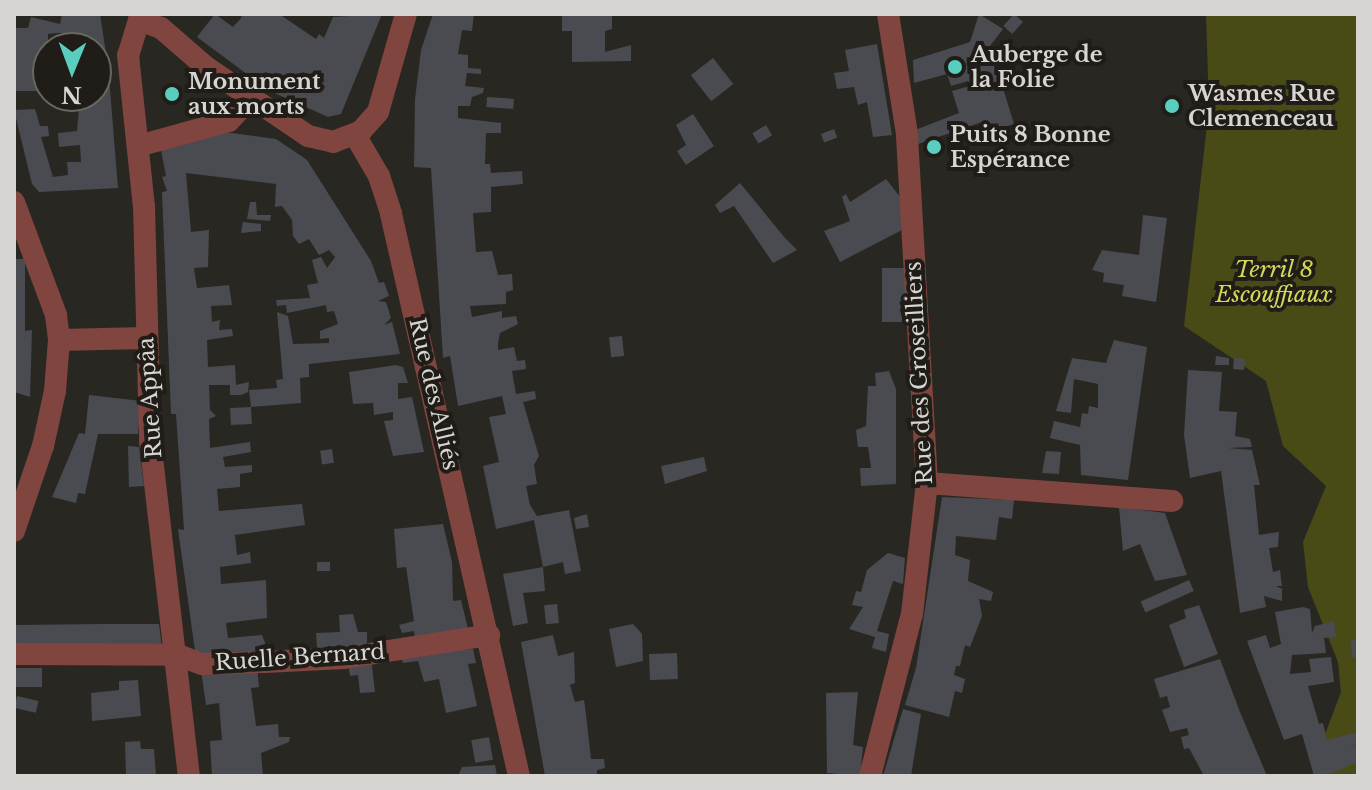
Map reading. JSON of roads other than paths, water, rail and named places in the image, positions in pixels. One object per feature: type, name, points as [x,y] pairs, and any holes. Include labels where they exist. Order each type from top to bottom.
[{"type":"street","points":[[138,17],[161,28],[251,97],[315,140],[333,142],[355,135],[378,112],[406,14]]},
{"type":"street","name":"Rue des Groseilliers","points":[[870,776],[912,614],[927,483],[907,134],[888,14]]},
{"type":"street","name":"Rue Appâa","points":[[138,17],[128,47],[138,146],[150,440],[178,655],[189,776]]},
{"type":"street","points":[[138,146],[229,121],[251,97]]},
{"type":"street","name":"Rue des Alliés","points":[[355,135],[379,176],[391,214],[519,776]]},
{"type":"street","points":[[14,202],[56,315],[59,340],[55,391],[43,446],[14,531]]},
{"type":"street","points":[[59,340],[145,338]]},
{"type":"street","points":[[927,483],[1172,501]]},
{"type":"street","name":"Ruelle Bernard","points":[[14,654],[178,655],[202,664],[344,658],[489,635]]},
{"type":"place","name":"Auberge de la Folie","points":[[955,67]]},
{"type":"place","name":"Monument aux morts","points":[[172,94]]},
{"type":"place","name":"Wasmes Rue Clemenceau","points":[[1172,106]]},
{"type":"place","name":"Puits 8 Bonne Espérance","points":[[934,147]]},
{"type":"park label","name":"Terril 8 Escouffiaux","points":[[1274,282]]}]
